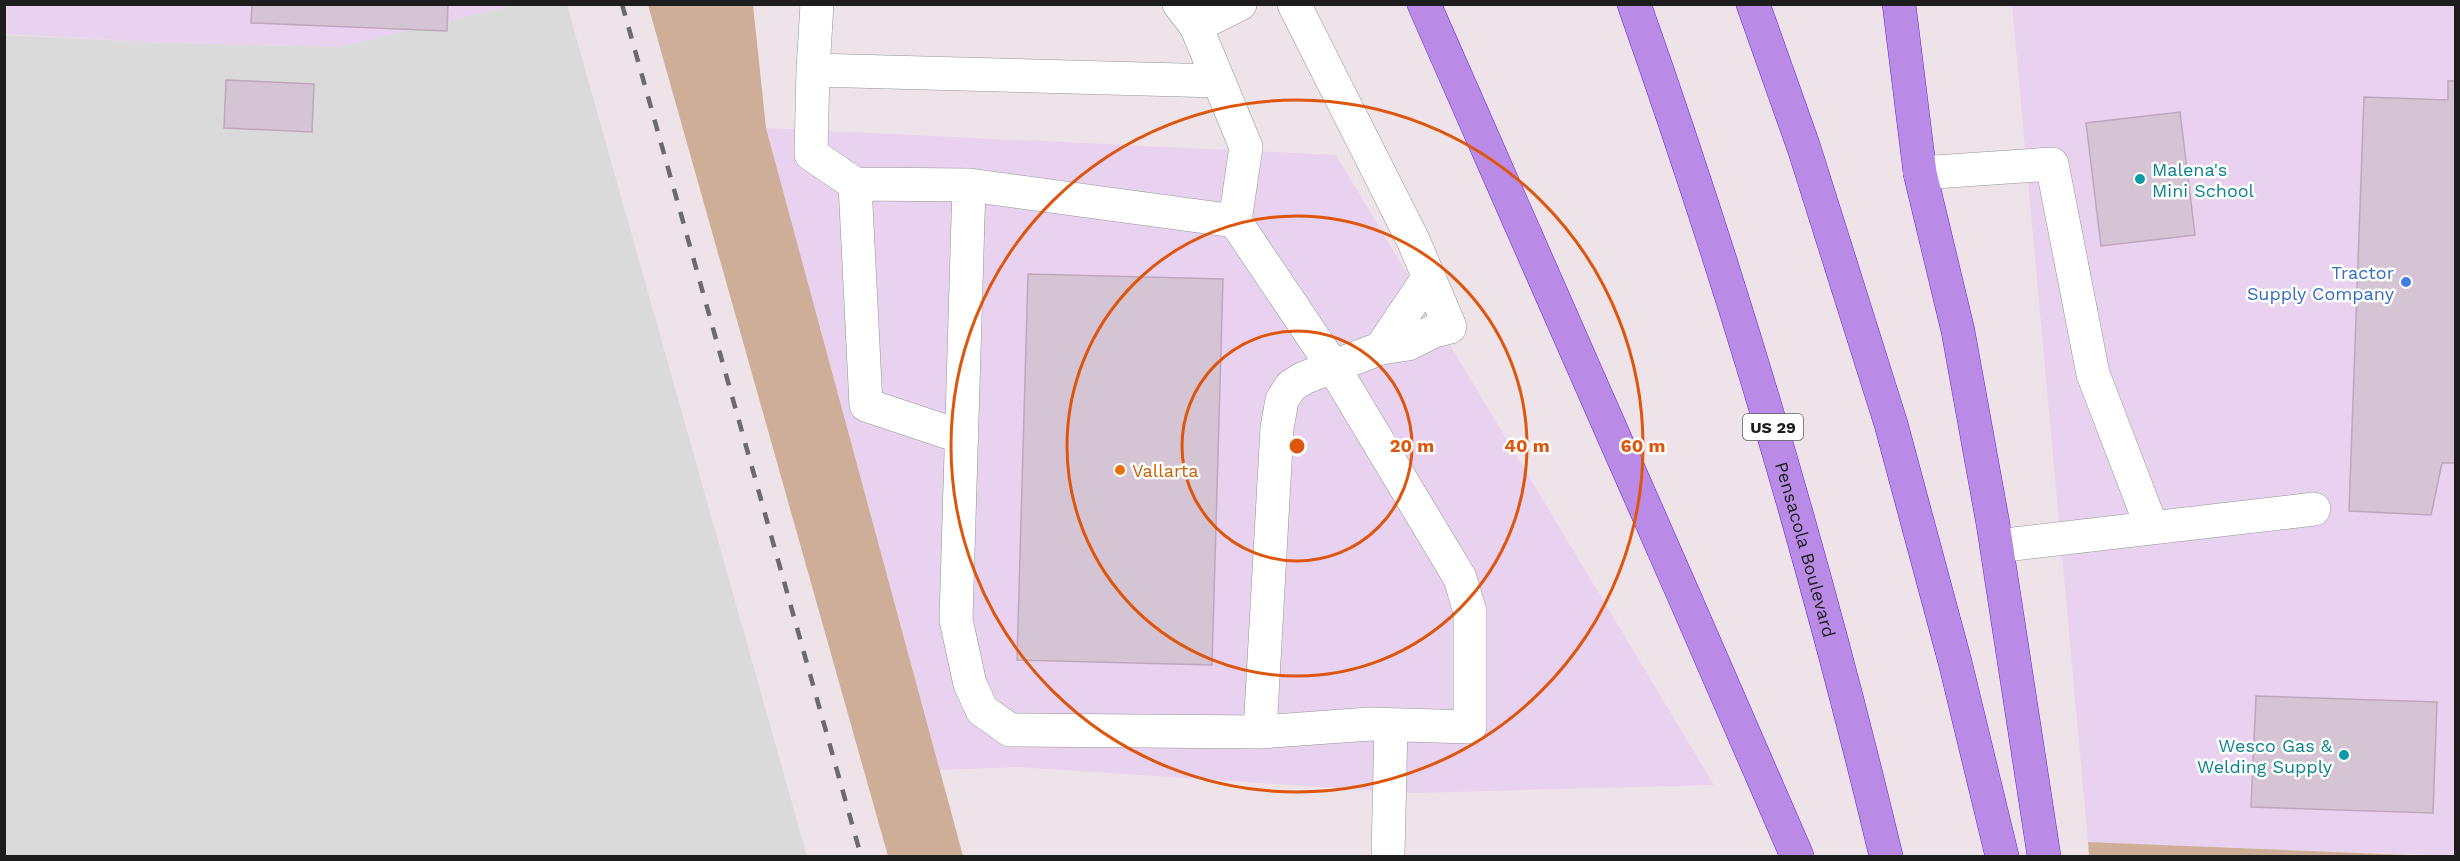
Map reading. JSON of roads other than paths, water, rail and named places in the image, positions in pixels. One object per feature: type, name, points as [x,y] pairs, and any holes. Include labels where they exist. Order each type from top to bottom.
[{"type":"highway","points":[[1424,4],[1560,320],[1694,615],[1797,856]]},
{"type":"highway","name":"Pensacola Boulevard","points":[[1634,4],[1675,120],[1775,436],[1849,701],[1886,856]]},
{"type":"highway","points":[[1753,4],[1804,148],[1891,424],[1954,662],[2001,856]]},
{"type":"highway","points":[[1888,4],[1903,53]]},
{"type":"highway","points":[[1899,4],[1903,53],[1920,173],[1958,331],[1996,546],[2044,856]]},
{"type":"lane","points":[[817,4],[812,154],[855,184],[969,185],[1234,221]]},
{"type":"lane","points":[[969,185],[956,620],[970,684],[982,710],[1010,730],[1260,732],[1370,724],[1470,726],[1470,612],[1460,578],[1334,368],[1234,221],[1246,147],[1188,15],[1240,4]]},
{"type":"lane","points":[[1260,732],[1276,428],[1282,400],[1292,386],[1304,378],[1381,348],[1408,344],[1434,331],[1450,327],[1413,240],[1294,4]]},
{"type":"lane","points":[[813,70],[1218,81]]},
{"type":"lane","points":[[1920,173],[2052,164],[2093,374],[2152,528]]},
{"type":"lane","points":[[855,184],[866,405],[962,437]]},
{"type":"lane","points":[[1381,348],[1428,278]]},
{"type":"lane","points":[[1996,546],[2314,509]]},
{"type":"lane","points":[[1388,856],[1391,725]]},
{"type":"railway","points":[[622,4],[861,856]]},
{"type":"place","name":"Malena's Mini School","points":[[2140,179]]},
{"type":"place","name":"Tractor Supply Company","points":[[2406,282]]},
{"type":"place","name":"Vallarta","points":[[1120,470]]},
{"type":"place","name":"Wesco Gas & Welding Supply","points":[[2344,755]]}]
